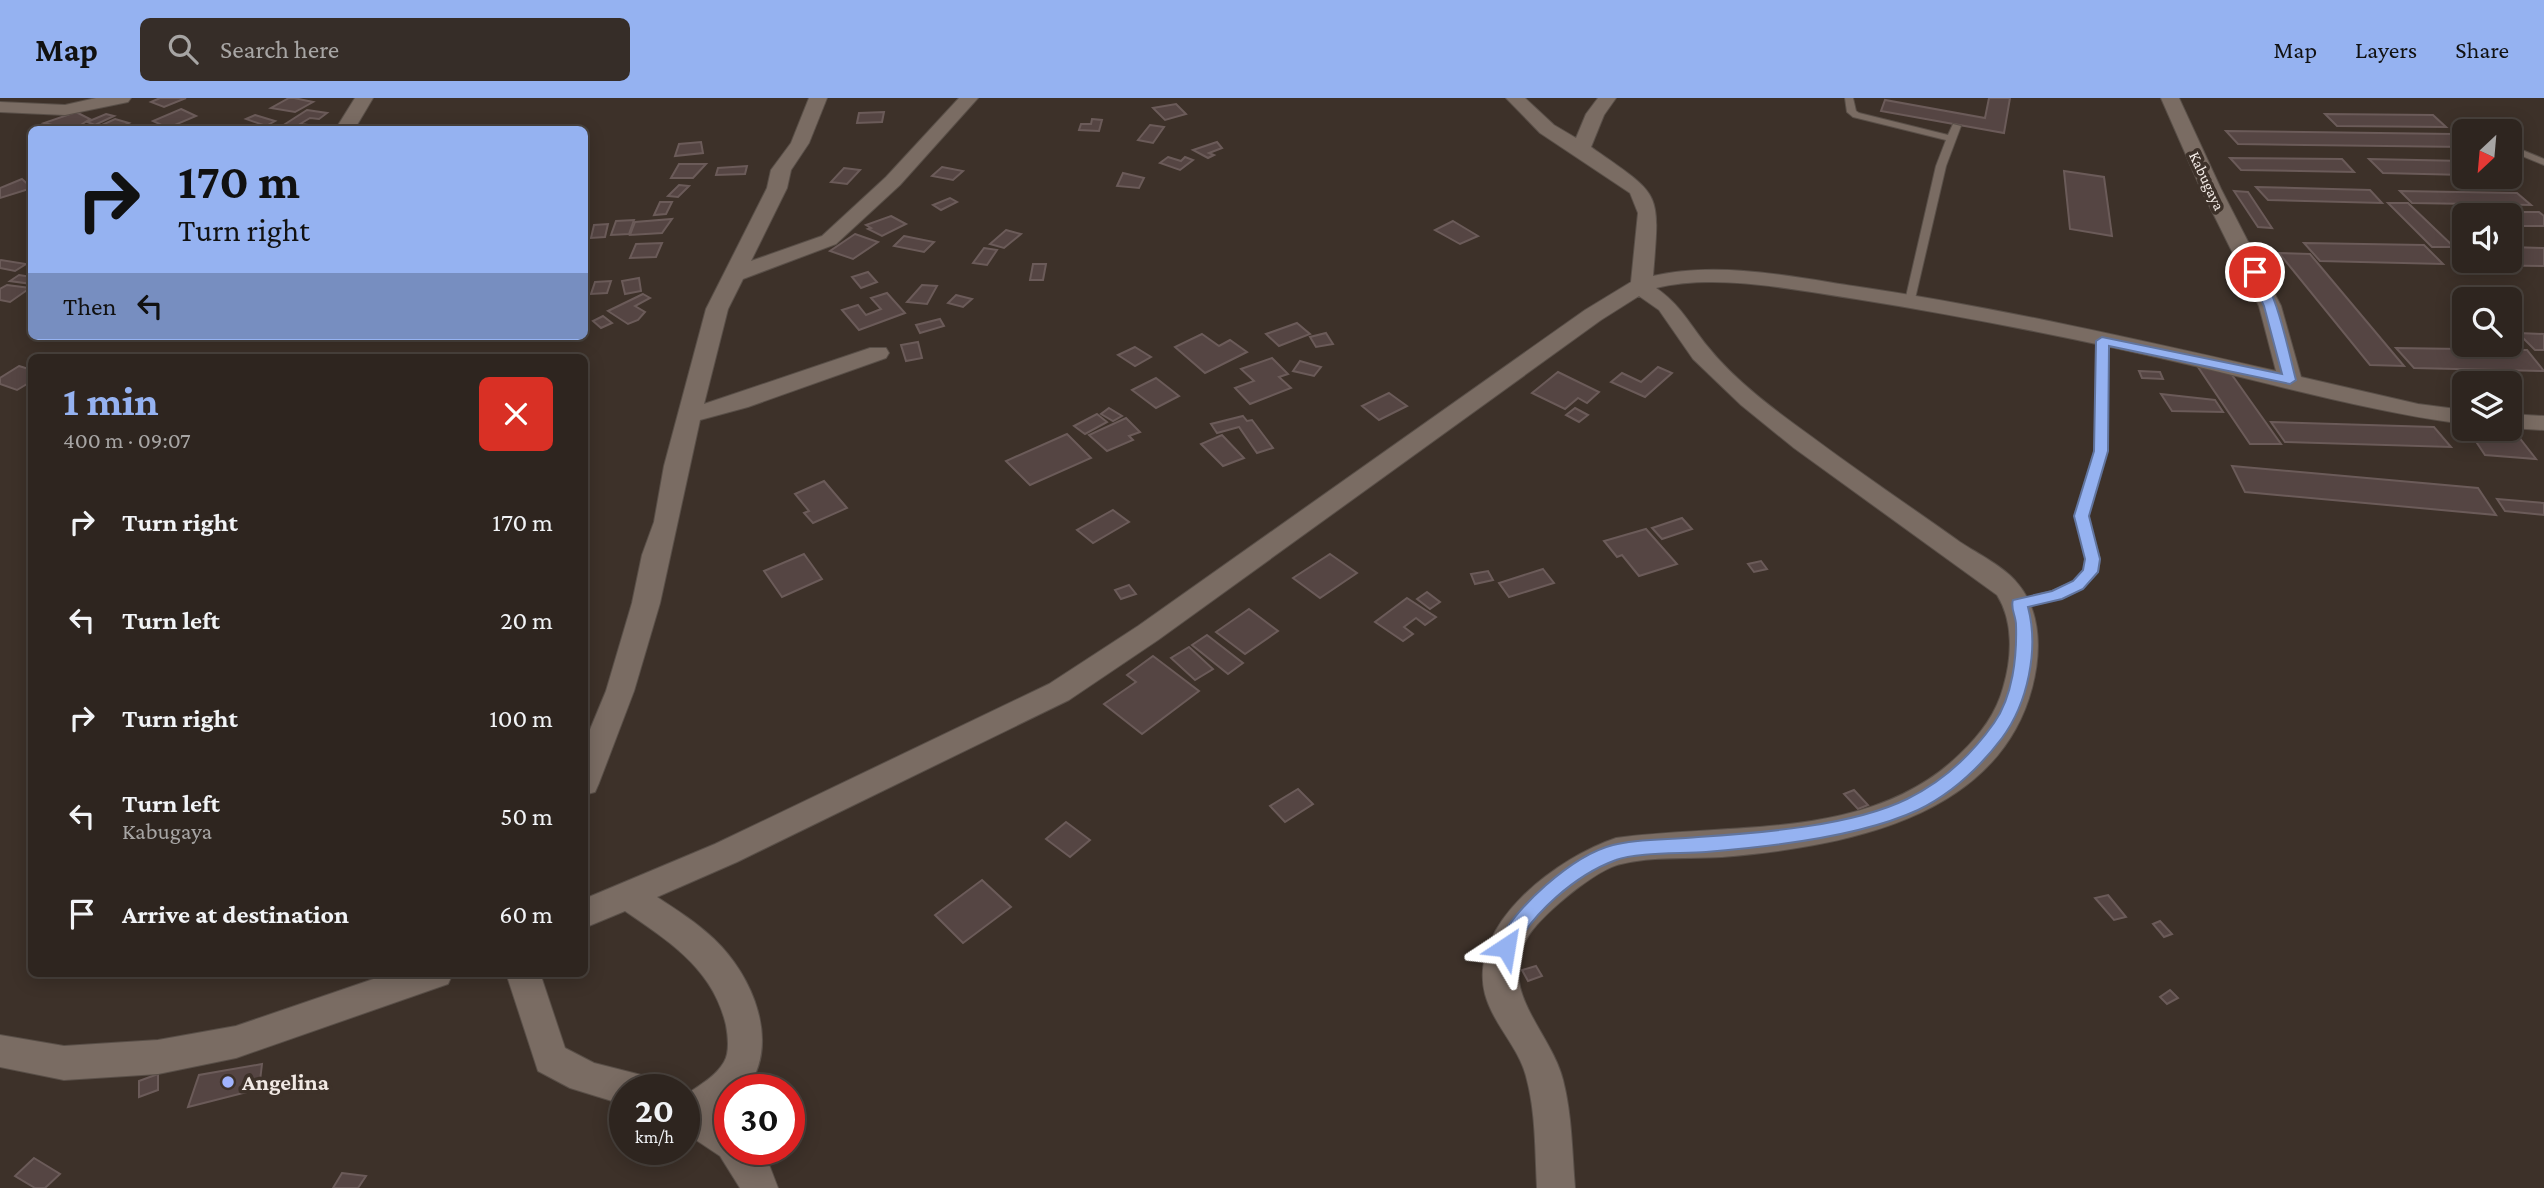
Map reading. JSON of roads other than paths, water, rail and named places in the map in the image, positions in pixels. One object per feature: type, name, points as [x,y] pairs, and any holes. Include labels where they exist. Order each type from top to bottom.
[{"type":"street","points":[[0,107],[65,110],[122,98]]},
{"type":"street","points":[[346,126],[364,98]]},
{"type":"street","points":[[588,773],[620,691],[646,603],[655,555],[667,522],[689,415],[717,309],[777,188],[781,170],[800,143],[818,98]]},
{"type":"street","points":[[733,275],[829,240],[893,181],[969,98]]},
{"type":"street","points":[[1514,98],[1547,129],[1625,178],[1644,200],[1648,213],[1647,247],[1640,285]]},
{"type":"street","points":[[1581,149],[1595,114],[1607,98]]},
{"type":"street","name":"Kabugaya","points":[[2170,98],[2216,200],[2270,306],[2290,380]]},
{"type":"street","points":[[588,912],[739,847],[1059,692],[1148,634],[1593,315],[1640,285],[1690,277],[1755,278],[1910,301],[2290,380],[2396,407],[2452,415]]},
{"type":"street","points":[[1556,1188],[1543,1072],[1504,1000],[1500,962],[1512,932],[1545,896],[1579,872],[1615,852],[1758,840],[1855,822],[1912,805],[1955,777],[1982,752],[2004,723],[2018,685],[2024,656],[2024,622],[2019,604],[2007,588],[1823,458],[1749,401],[1701,354],[1667,305],[1640,285]]},
{"type":"street","points":[[689,415],[740,402],[878,353]]},
{"type":"street","points":[[2522,422],[2544,423]]},
{"type":"street","points":[[628,895],[709,954],[730,979],[741,1011],[746,1045],[741,1069],[729,1083],[700,1102]]},
{"type":"street","points":[[0,1051],[64,1063],[158,1058],[236,1042],[424,977]]},
{"type":"street","points":[[524,977],[551,1059],[584,1077],[609,1086]]},
{"type":"street","points":[[746,1165],[759,1188]]},
{"type":"lane","points":[[1849,98],[1852,112],[1856,115],[1949,138]]},
{"type":"lane","points":[[1910,301],[1949,138],[1955,126]]},
{"type":"lane","points":[[2522,153],[2544,162]]},
{"type":"lane","points":[[2019,604],[2056,595],[2078,585],[2091,572],[2092,559],[2081,516],[2101,451],[2102,341]]},
{"type":"place","name":"Angelina","points":[[228,1082]]}]
